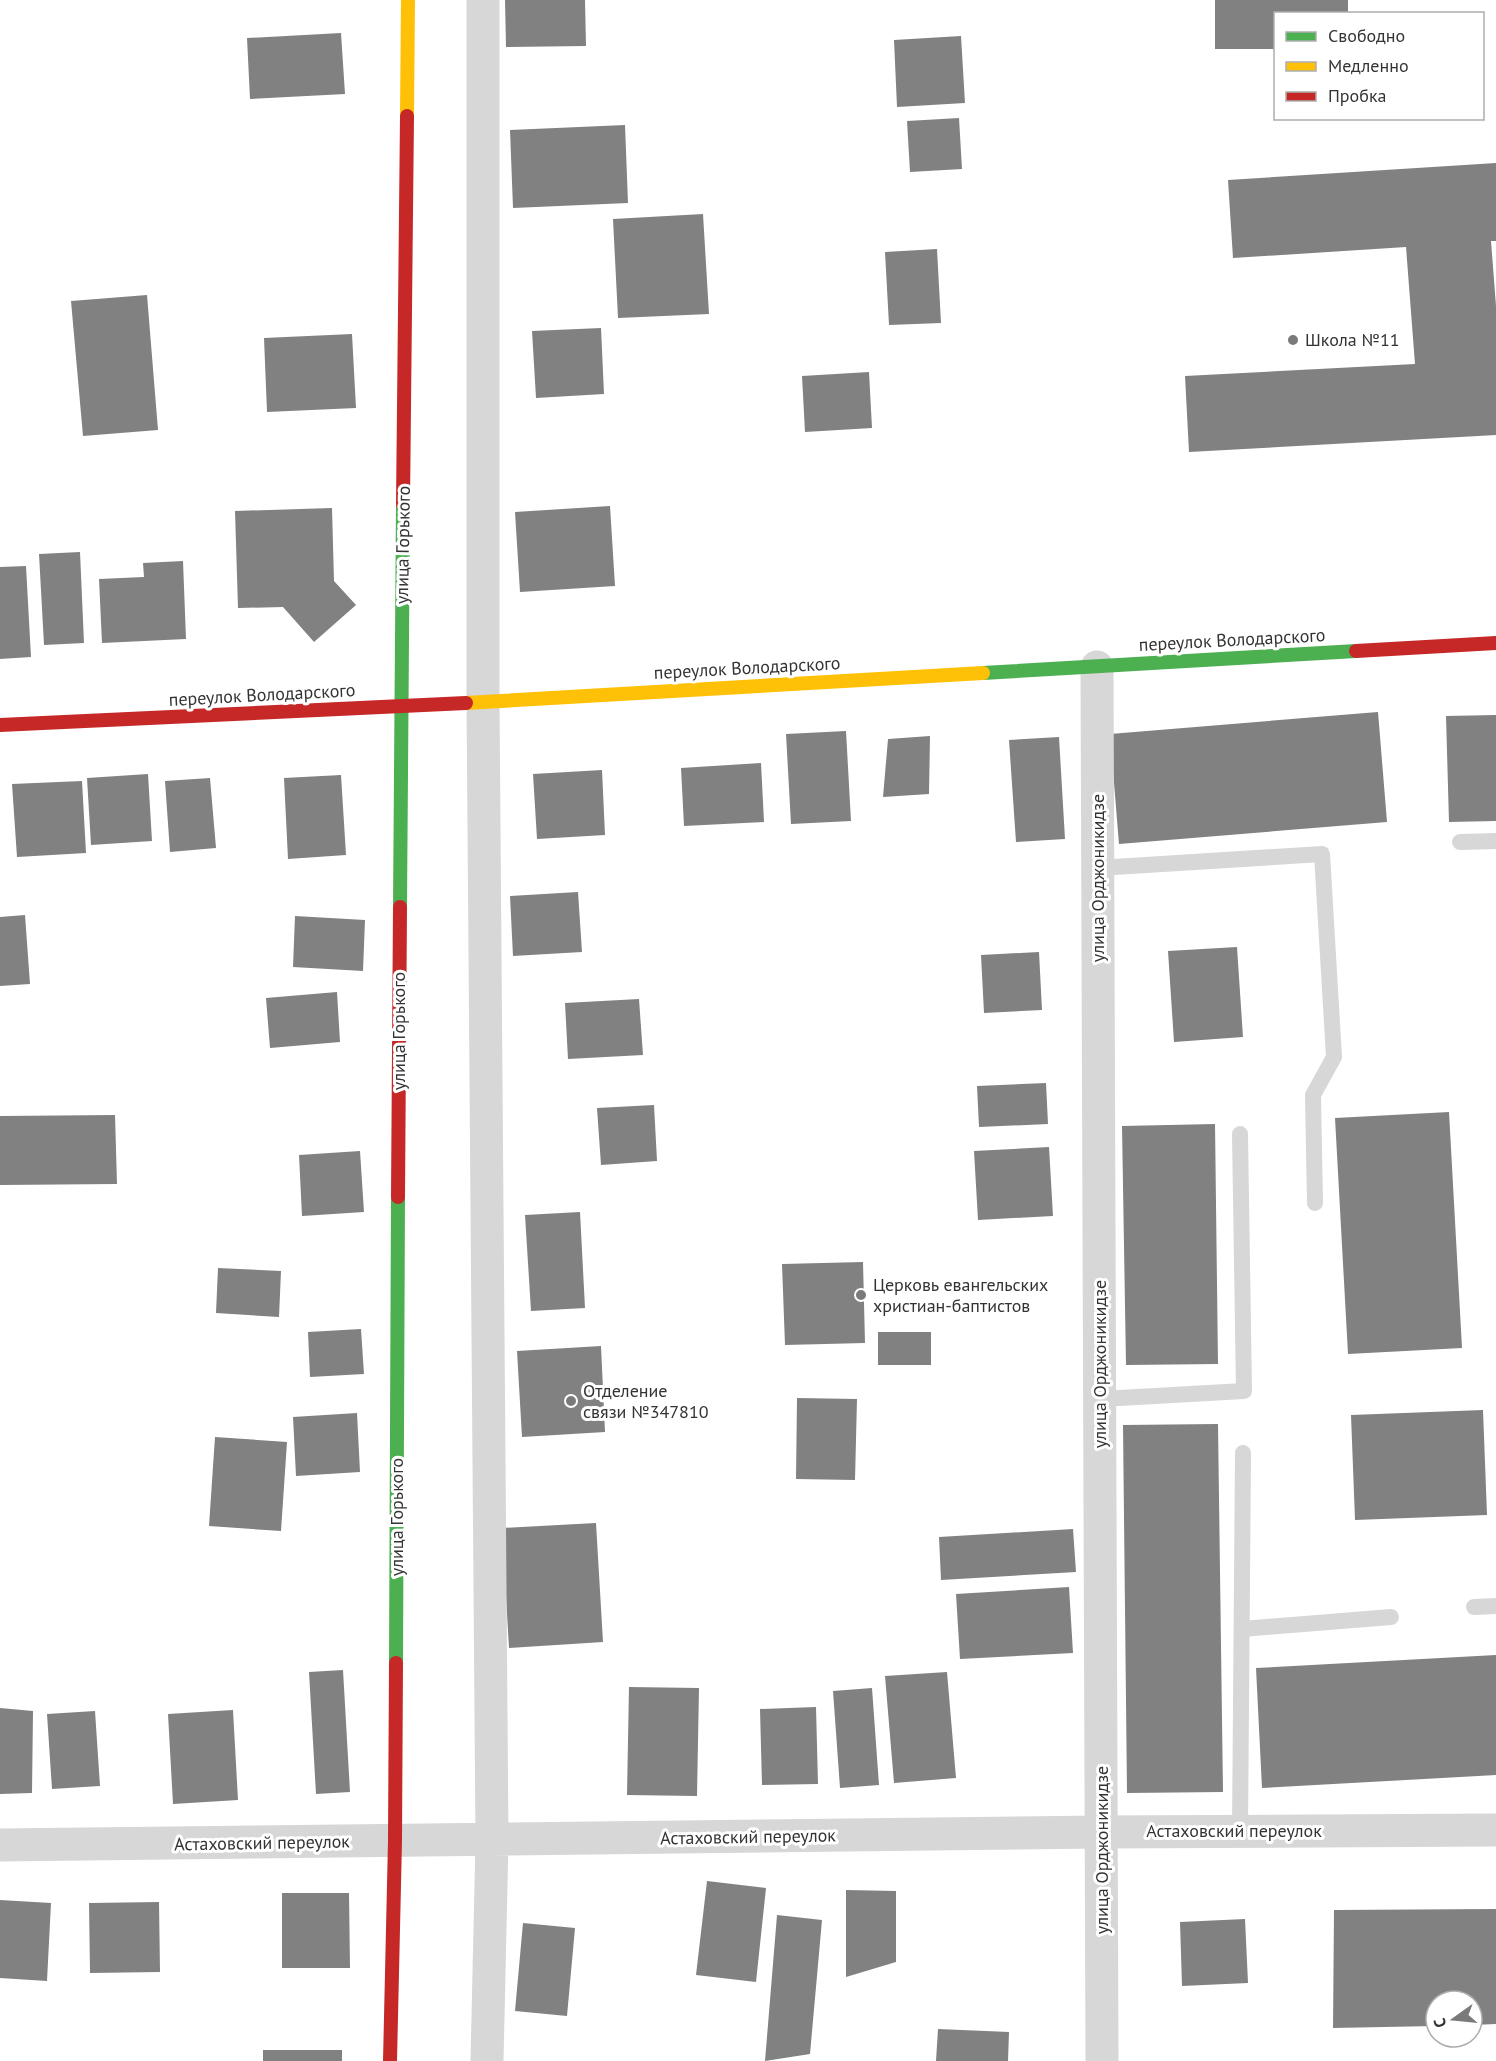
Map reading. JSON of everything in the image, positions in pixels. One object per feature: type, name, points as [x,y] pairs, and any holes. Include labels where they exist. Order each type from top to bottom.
[{"type":"street","name":"улица Горького","points":[[390,2061],[395,1841],[401,707],[408,0]]},
{"type":"street","points":[[483,0],[483,701],[492,1840],[487,2061]]},
{"type":"street","name":"переулок Володарского","points":[[0,725],[401,707],[1496,643]]},
{"type":"street","name":"улица Орджоникидзе","points":[[1097,667],[1102,2061]]},
{"type":"street","name":"Астаховский переулок","points":[[0,1845],[1102,1832],[1496,1830]]},
{"type":"lane","points":[[1460,842],[1496,841]]},
{"type":"lane","points":[[1098,868],[1323,854],[1334,1057],[1313,1095],[1315,1203]]},
{"type":"lane","points":[[1101,1399],[1244,1391],[1240,1134]]},
{"type":"lane","points":[[1240,1831],[1243,1453]]},
{"type":"lane","points":[[1474,1607],[1496,1606]]},
{"type":"lane","points":[[1242,1629],[1391,1617]]},
{"type":"building","points":[[505,0],[585,0],[586,46],[506,47]]},
{"type":"building","points":[[1215,0],[1348,0],[1348,12],[1274,12],[1274,49],[1215,49]]},
{"type":"building","points":[[341,33],[345,94],[250,99],[247,38]]},
{"type":"building","points":[[961,36],[965,103],[897,107],[894,40]]},
{"type":"building","points":[[959,118],[962,169],[910,172],[907,121]]},
{"type":"building","points":[[625,125],[628,203],[513,208],[510,130]]},
{"type":"building","points":[[1496,163],[1496,241],[1491,241],[1496,306],[1496,435],[1189,452],[1185,376],[1415,364],[1406,247],[1233,258],[1228,180]]},
{"type":"building","points":[[703,214],[709,314],[618,318],[613,219]]},
{"type":"building","points":[[937,249],[941,323],[889,325],[885,252]]},
{"type":"building","points":[[147,295],[158,430],[83,436],[71,301]]},
{"type":"building","points":[[601,328],[604,394],[536,398],[532,331]]},
{"type":"building","points":[[352,334],[356,408],[267,412],[264,338]]},
{"type":"building","points":[[869,372],[872,428],[805,432],[802,376]]},
{"type":"building","points":[[610,506],[615,586],[520,592],[515,512]]},
{"type":"building","points":[[332,508],[334,581],[356,605],[314,642],[283,607],[238,608],[235,511]]},
{"type":"building","points":[[80,552],[84,643],[44,645],[39,554]]},
{"type":"building","points":[[183,561],[186,639],[102,643],[99,579],[144,577],[143,563]]},
{"type":"building","points":[[26,566],[31,657],[0,659],[0,567]]},
{"type":"building","points":[[1378,712],[1387,822],[1119,844],[1110,734]]},
{"type":"building","points":[[1496,715],[1496,821],[1449,822],[1446,716]]},
{"type":"building","points":[[846,731],[851,821],[791,824],[786,734]]},
{"type":"building","points":[[930,736],[929,794],[883,797],[888,739]]},
{"type":"building","points":[[1059,737],[1065,839],[1016,842],[1009,740]]},
{"type":"building","points":[[761,763],[764,822],[684,826],[681,768]]},
{"type":"building","points":[[602,770],[605,835],[537,839],[533,774]]},
{"type":"building","points":[[148,774],[152,841],[91,845],[87,778]]},
{"type":"building","points":[[341,775],[346,855],[288,859],[284,778]]},
{"type":"building","points":[[210,778],[216,848],[170,852],[165,781]]},
{"type":"building","points":[[82,781],[86,853],[17,857],[12,784]]},
{"type":"building","points":[[578,892],[582,952],[513,956],[510,896]]},
{"type":"building","points":[[25,915],[30,984],[0,986],[0,917]]},
{"type":"building","points":[[295,916],[365,920],[363,971],[293,967]]},
{"type":"building","points":[[1237,947],[1243,1037],[1174,1042],[1168,951]]},
{"type":"building","points":[[1039,952],[1042,1010],[984,1013],[981,955]]},
{"type":"building","points":[[337,992],[340,1042],[270,1048],[266,998]]},
{"type":"building","points":[[639,999],[643,1055],[568,1059],[565,1003]]},
{"type":"building","points":[[1046,1083],[1048,1124],[979,1127],[977,1086]]},
{"type":"building","points":[[654,1105],[657,1161],[601,1165],[597,1108]]},
{"type":"building","points":[[1449,1112],[1462,1348],[1348,1354],[1335,1118]]},
{"type":"building","points":[[115,1115],[117,1184],[0,1185],[0,1116]]},
{"type":"building","points":[[1215,1124],[1218,1364],[1126,1365],[1122,1126]]},
{"type":"building","points":[[1049,1147],[1053,1216],[978,1220],[974,1151]]},
{"type":"building","points":[[360,1151],[364,1212],[302,1216],[299,1155]]},
{"type":"building","points":[[580,1212],[585,1308],[531,1311],[525,1215]]},
{"type":"building","points":[[863,1262],[865,1343],[785,1345],[782,1264]]},
{"type":"building","points":[[218,1268],[281,1271],[279,1317],[216,1313]]},
{"type":"building","points":[[361,1329],[364,1374],[310,1377],[308,1332]]},
{"type":"building","points":[[878,1332],[931,1332],[931,1365],[878,1365]]},
{"type":"building","points":[[601,1346],[605,1432],[522,1437],[517,1351]]},
{"type":"building","points":[[797,1398],[857,1399],[855,1480],[796,1479]]},
{"type":"building","points":[[1483,1410],[1487,1515],[1355,1520],[1351,1415]]},
{"type":"building","points":[[357,1413],[360,1472],[296,1476],[293,1417]]},
{"type":"building","points":[[1218,1424],[1223,1792],[1127,1793],[1123,1425]]},
{"type":"building","points":[[215,1437],[287,1442],[281,1531],[209,1526]]},
{"type":"building","points":[[596,1523],[603,1642],[509,1648],[502,1528]]},
{"type":"building","points":[[1073,1529],[1076,1572],[941,1580],[939,1537]]},
{"type":"building","points":[[1069,1587],[1073,1653],[960,1659],[956,1594]]},
{"type":"building","points":[[1496,1655],[1496,1775],[1262,1788],[1256,1668]]},
{"type":"building","points":[[343,1670],[350,1792],[316,1794],[309,1672]]},
{"type":"building","points":[[947,1672],[956,1778],[894,1783],[885,1676]]},
{"type":"building","points":[[629,1687],[699,1688],[697,1796],[627,1795]]},
{"type":"building","points":[[872,1688],[879,1785],[840,1788],[833,1691]]},
{"type":"building","points":[[816,1707],[818,1784],[762,1785],[760,1709]]},
{"type":"building","points":[[0,1708],[33,1711],[32,1793],[0,1794]]},
{"type":"building","points":[[233,1710],[238,1800],[173,1804],[168,1714]]},
{"type":"building","points":[[95,1711],[100,1786],[52,1789],[47,1714]]},
{"type":"building","points":[[707,1881],[766,1888],[756,1982],[696,1975]]},
{"type":"building","points":[[846,1890],[896,1891],[896,1962],[846,1977]]},
{"type":"building","points":[[282,1893],[349,1893],[350,1968],[282,1968]]},
{"type":"building","points":[[0,1900],[51,1903],[47,1981],[0,1978]]},
{"type":"building","points":[[159,1902],[160,1972],[90,1973],[89,1903]]},
{"type":"building","points":[[1496,1909],[1496,2024],[1484,2024],[1484,1989],[1424,1989],[1424,2026],[1333,2028],[1334,1910]]},
{"type":"building","points":[[777,1915],[822,1920],[810,2054],[765,2061]]},
{"type":"building","points":[[1245,1919],[1248,1983],[1182,1986],[1180,1922]]},
{"type":"building","points":[[523,1923],[575,1928],[567,2016],[515,2011]]},
{"type":"building","points":[[938,2029],[1009,2032],[1008,2061],[936,2061]]},
{"type":"building","points":[[263,2050],[342,2050],[342,2061],[263,2061]]},
{"type":"traffic: fast","points":[[400,907],[403,504]]},
{"type":"traffic: fast","points":[[983,673],[1356,651]]},
{"type":"traffic: fast","points":[[396,1663],[398,1197]]},
{"type":"traffic: slow","points":[[407,116],[408,0]]},
{"type":"traffic: slow","points":[[466,703],[983,673]]},
{"type":"traffic: jam","points":[[403,504],[407,116]]},
{"type":"traffic: jam","points":[[1356,651],[1496,643]]},
{"type":"traffic: jam","points":[[0,725],[466,703]]},
{"type":"traffic: jam","points":[[398,1197],[400,907]]},
{"type":"traffic: jam","points":[[390,2061],[396,1663]]},
{"type":"place","name":"Школа №11","points":[[1293,340]]},
{"type":"place","name":"Церковь евангельских христиан-баптистов","points":[[861,1295]]},
{"type":"place","name":"Отделение связи №347810","points":[[571,1401]]}]
